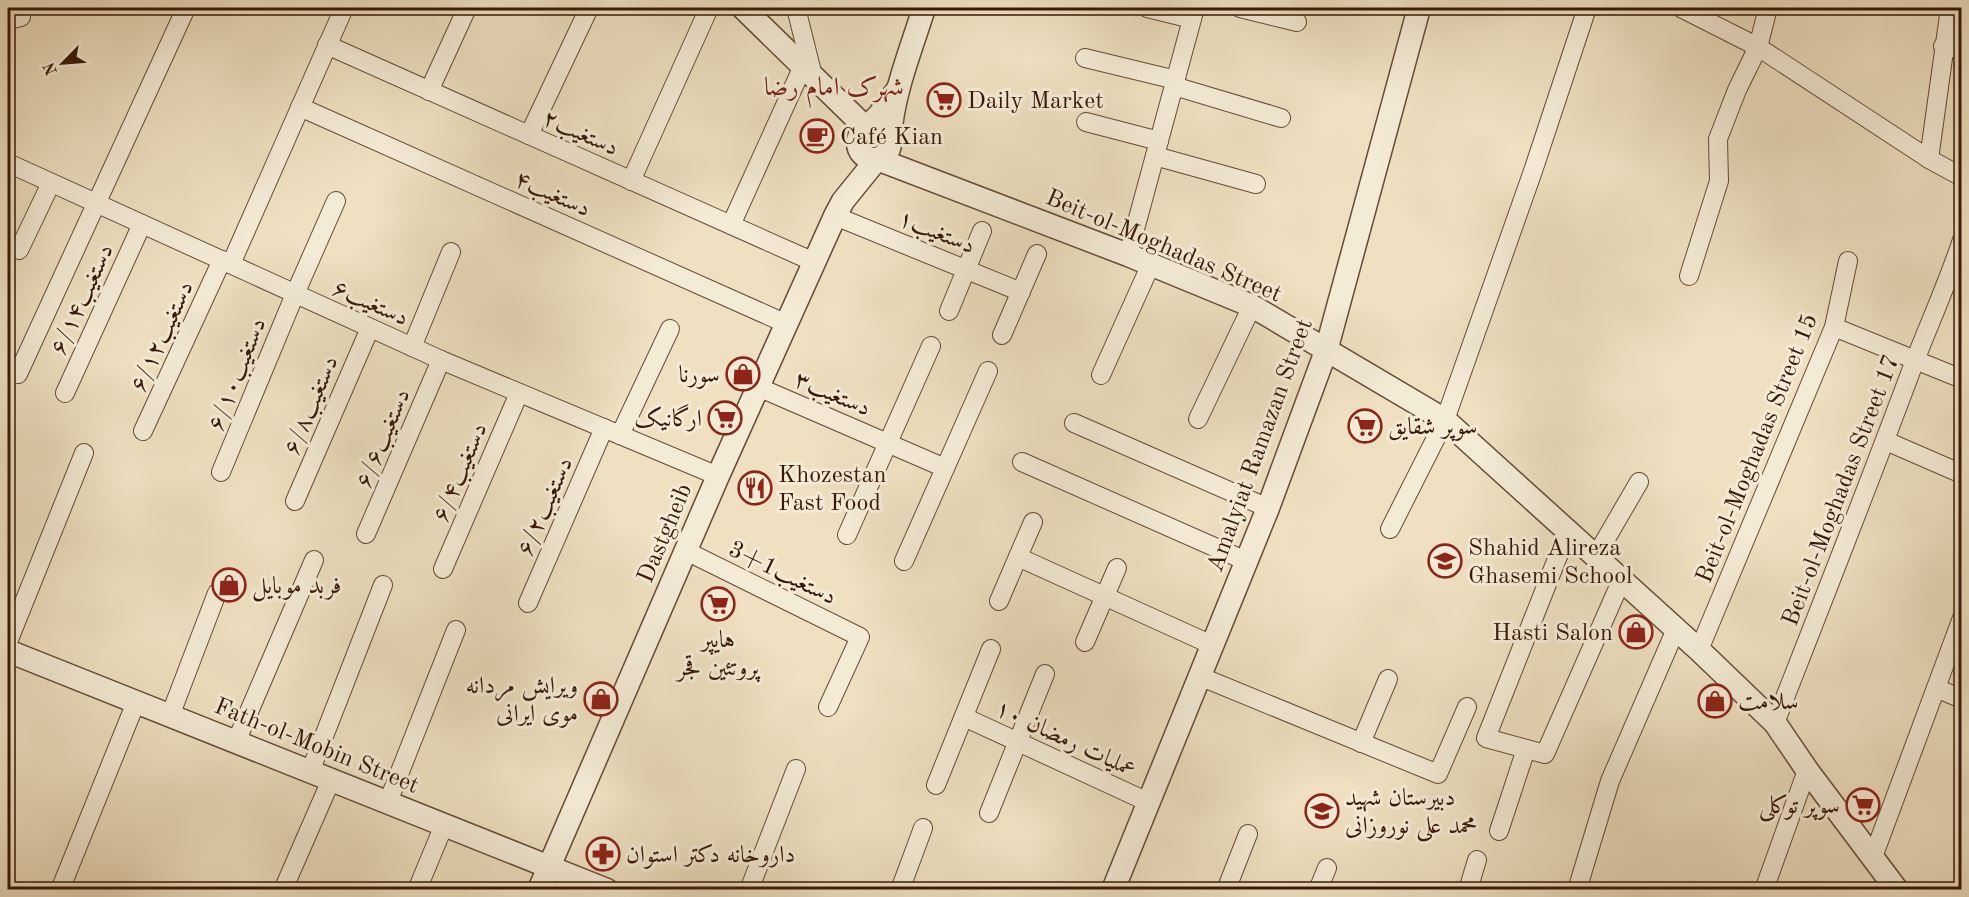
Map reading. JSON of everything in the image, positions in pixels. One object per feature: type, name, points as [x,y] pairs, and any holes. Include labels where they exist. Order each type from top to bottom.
[{"type":"street","points":[[18,374],[186,8]]},
{"type":"street","name":"دستغیب۶/۱۲","points":[[143,431],[300,107],[344,8]]},
{"type":"street","points":[[429,91],[467,8]]},
{"type":"street","points":[[530,135],[589,8]]},
{"type":"street","points":[[631,181],[709,8]]},
{"type":"street","points":[[743,8],[808,71],[873,145]]},
{"type":"street","points":[[731,225],[808,71],[796,8]]},
{"type":"street","name":"Dastgheib","points":[[539,890],[718,476],[839,208],[873,145],[879,115],[898,89],[924,8]]},
{"type":"street","points":[[1128,255],[1194,13],[1147,8]]},
{"type":"street","points":[[1240,8],[1297,22]]},
{"type":"street","name":"Amalyiat Ramazan Street","points":[[1113,890],[1268,508],[1326,351],[1419,8]]},
{"type":"street","points":[[1390,529],[1445,420],[1533,171],[1587,8]]},
{"type":"street","points":[[1681,8],[1758,48],[1929,159],[1962,177]]},
{"type":"street","points":[[1689,276],[1719,181],[1718,139],[1737,90],[1758,48],[1768,8]]},
{"type":"street","points":[[1929,159],[1950,8]]},
{"type":"street","name":"۲دستغیب","points":[[327,45],[814,262]]},
{"type":"street","points":[[1943,46],[1962,50]]},
{"type":"street","points":[[1085,58],[1175,83],[1281,118]]},
{"type":"street","name":"دستغیب۴","points":[[300,107],[787,324]]},
{"type":"street","points":[[1086,122],[1256,184]]},
{"type":"street","name":"Beit-ol-Moghadas Street","points":[[873,145],[909,171],[1151,264],[1252,306],[1445,420],[1676,628],[1775,723],[1807,770],[1897,890]]},
{"type":"street","name":"دستغیب۶","points":[[8,163],[441,360],[718,476]]},
{"type":"street","points":[[19,250],[51,183]]},
{"type":"street","name":"دستغیب۶/۱۰","points":[[221,472],[336,201]]},
{"type":"street","name":"دستغیب۱","points":[[839,208],[966,269],[1021,292]]},
{"type":"street","name":"دستغیب۶/۱۴","points":[[65,393],[142,224]]},
{"type":"street","points":[[949,311],[982,231]]},
{"type":"street","name":"Beit-ol-Moghadas Street 17","points":[[1775,723],[1886,441],[1915,360],[1956,277],[1962,240]]},
{"type":"street","points":[[412,347],[451,252]]},
{"type":"street","points":[[1002,335],[1037,254]]},
{"type":"street","name":"Beit-ol-Moghadas Street 15","points":[[1699,650],[1834,327],[1848,261]]},
{"type":"street","points":[[1101,375],[1151,264]]},
{"type":"street","points":[[1198,419],[1252,306]]},
{"type":"street","points":[[1834,327],[1962,379]]},
{"type":"street","name":"دستغیب۶/۸","points":[[295,501],[370,328]]},
{"type":"street","name":"دستغیب۶/۲","points":[[528,603],[612,432],[670,329]]},
{"type":"street","points":[[847,535],[931,346]]},
{"type":"street","name":"دستغیب۶/۶","points":[[366,534],[441,360]]},
{"type":"street","points":[[904,561],[988,371]]},
{"type":"street","name":"دستغیب۳","points":[[758,387],[945,468]]},
{"type":"street","name":"دستغیب۶/۴","points":[[443,569],[519,393]]},
{"type":"street","points":[[1074,423],[1268,508]]},
{"type":"street","points":[[1886,441],[1962,474]]},
{"type":"street","points":[[8,642],[84,453]]},
{"type":"street","points":[[1022,462],[1246,561]]},
{"type":"street","points":[[1596,556],[1639,482]]},
{"type":"street","points":[[999,601],[1033,522]]},
{"type":"street","points":[[1568,531],[1486,738],[1545,754],[1622,579]]},
{"type":"street","name":"3+1دستغیب","points":[[686,551],[860,637],[828,707]]},
{"type":"street","points":[[1018,557],[1212,645]]},
{"type":"street","points":[[236,742],[314,560]]},
{"type":"street","points":[[1085,642],[1117,568]]},
{"type":"street","points":[[310,772],[383,585]]},
{"type":"street","points":[[171,716],[217,593]]},
{"type":"street","points":[[1873,857],[1962,618]]},
{"type":"street","points":[[1577,890],[1610,781],[1676,628]]},
{"type":"street","points":[[388,802],[456,630]]},
{"type":"street","points":[[936,785],[991,649]]},
{"type":"street","name":"Fath-ol-Mobin Street","points":[[8,651],[607,890]]},
{"type":"street","points":[[989,813],[1045,674]]},
{"type":"street","points":[[1199,676],[1438,774],[1467,707]]},
{"type":"street","points":[[1361,742],[1388,679]]},
{"type":"street","points":[[1936,688],[1962,699]]},
{"type":"street","points":[[60,890],[136,702]]},
{"type":"street","name":"عملیات رمضان ۱۰","points":[[964,717],[1148,802]]},
{"type":"street","points":[[1499,831],[1526,749]]},
{"type":"street","points":[[749,890],[796,769]]},
{"type":"street","points":[[1764,890],[1807,770]]},
{"type":"street","points":[[283,890],[331,780]]},
{"type":"street","points":[[417,890],[444,825]]},
{"type":"street","points":[[900,890],[923,828]]},
{"type":"street","points":[[1226,890],[1248,834]]},
{"type":"street","points":[[1468,890],[1477,860]]},
{"type":"street","points":[[1318,890],[1327,868]]},
{"type":"place","name":"Daily Market","points":[[944,100]]},
{"type":"place","name":"Café Kian","points":[[817,136]]},
{"type":"place","name":"سورنا","points":[[743,374]]},
{"type":"place","name":"ارگانیک","points":[[725,418]]},
{"type":"place","name":"سوپر شقایق","points":[[1365,426]]},
{"type":"place","name":"Khozestan Fast Food","points":[[755,488]]},
{"type":"place","name":"Shahid Alireza Ghasemi School","points":[[1445,561]]},
{"type":"place","name":"فربد موبایل","points":[[229,585]]},
{"type":"place","name":"هایپر پروتئین قجر","points":[[718,604]]},
{"type":"place","name":"Hasti Salon","points":[[1636,632]]},
{"type":"place","name":"ویرایش مردانه موی ایرانی","points":[[601,699]]},
{"type":"place","name":"سلامت","points":[[1715,701]]},
{"type":"place","name":"سوپر توکلی","points":[[1863,805]]},
{"type":"place","name":"دبیرستان شهید محمد علی نوروزانی","points":[[1322,811]]},
{"type":"place","name":"داروخانه دکتر استوان","points":[[603,854]]},
{"type":"district","name":"شهرک امام رضا","points":[[834,86]]}]
